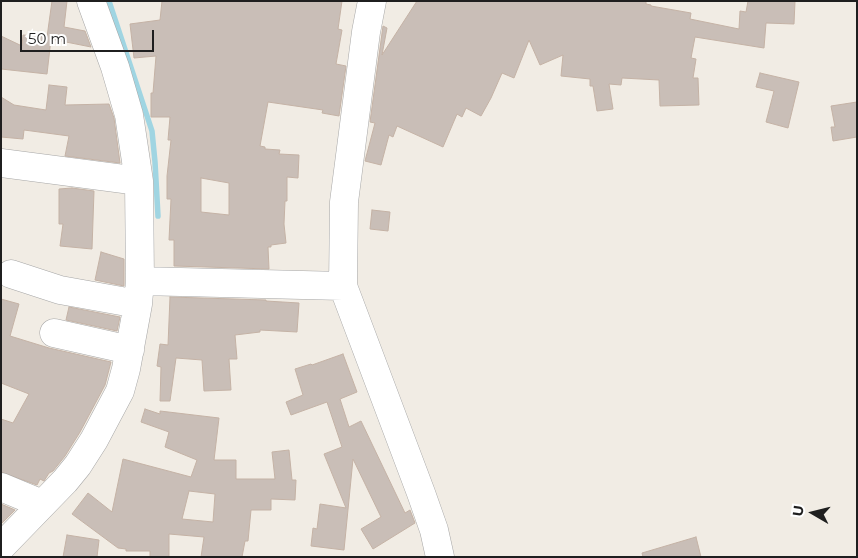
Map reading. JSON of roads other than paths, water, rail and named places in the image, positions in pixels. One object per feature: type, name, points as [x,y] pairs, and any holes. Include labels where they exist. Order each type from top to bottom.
[{"type":"street","points":[[2,546],[78,465],[94,440],[120,390],[148,287],[139,181],[129,115],[116,67],[92,1]]},
{"type":"street","points":[[372,1],[366,32],[344,202],[342,286],[421,493],[434,530],[440,557]]},
{"type":"street","points":[[1,163],[139,181]]},
{"type":"street","points":[[11,274],[60,290],[148,287],[342,286]]},
{"type":"street","points":[[54,333],[130,350]]},
{"type":"street","points":[[1,487],[42,504]]},
{"type":"waterway","points":[[109,1],[152,131],[158,216]]}]
